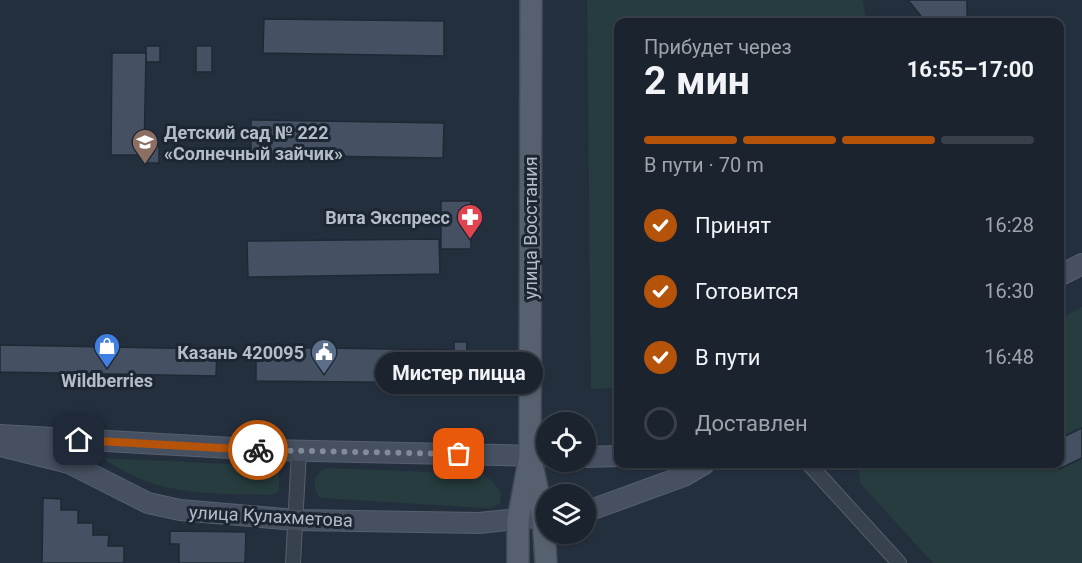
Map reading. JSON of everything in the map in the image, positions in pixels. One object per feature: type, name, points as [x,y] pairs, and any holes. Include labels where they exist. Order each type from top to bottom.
[{"type":"main road","name":"улица Восстания","points":[[531,0],[537,412]]},
{"type":"main road","points":[[1064,273],[1082,264]]},
{"type":"main road","points":[[0,435],[298,451],[536,456]]},
{"type":"main road","name":"улица Кулахметова","points":[[0,446],[69,464],[148,502],[180,510],[296,520],[479,523],[518,520]]},
{"type":"main road","points":[[596,457],[614,456]]},
{"type":"main road","name":"улица Восстания","points":[[518,563],[518,520],[536,462]]},
{"type":"main road","points":[[596,508],[684,476],[697,468]]},
{"type":"main road","points":[[518,520],[536,517]]},
{"type":"main road","name":"улица Восстания","points":[[545,544],[546,563]]},
{"type":"street","points":[[293,563],[298,451]]},
{"type":"street","points":[[813,468],[899,563]]},
{"type":"green space","points":[[587,0],[863,0],[865,18],[614,18],[614,388],[591,389]]},
{"type":"green space","points":[[1082,307],[1082,563],[933,563],[860,483],[858,468],[1064,468],[1064,316]]},
{"type":"green space","points":[[102,458],[272,466],[279,468],[279,491],[272,495],[216,494],[175,489],[138,478]]},
{"type":"green space","points":[[328,468],[482,474],[493,482],[501,493],[500,504],[484,508],[321,498],[315,490],[315,481],[319,473]]},
{"type":"building","points":[[908,0],[967,0],[967,18],[921,18]]},
{"type":"building","points":[[264,19],[444,21],[444,56],[263,53]]},
{"type":"building","points":[[146,46],[160,46],[160,62],[146,62]]},
{"type":"building","points":[[196,46],[212,46],[212,72],[196,72]]},
{"type":"building","points":[[112,53],[146,53],[144,155],[111,155]]},
{"type":"building","points":[[251,120],[444,123],[443,158],[251,155]]},
{"type":"building","points":[[145,146],[159,146],[159,163],[144,163]]},
{"type":"building","points":[[441,201],[471,201],[471,249],[441,249]]},
{"type":"building","points":[[439,239],[440,274],[248,277],[247,241]]},
{"type":"building","points":[[454,342],[467,342],[466,370],[463,370],[462,383],[256,381],[256,347],[454,350]]},
{"type":"building","points":[[0,345],[217,349],[216,376],[0,372]]},
{"type":"building","points":[[1082,428],[1082,458],[1064,467],[1064,437]]},
{"type":"building","points":[[43,498],[61,499],[61,510],[78,510],[78,523],[93,523],[93,535],[109,535],[108,546],[124,546],[124,563],[42,563]]},
{"type":"building","points":[[170,531],[246,532],[245,563],[179,563],[179,544],[170,544]]},
{"type":"way so far","points":[[258,450],[459,454]]},
{"type":"place","name":"Детский сад № 222 «Солнечный зайчик»","points":[[145,165]]},
{"type":"place","name":"Вита Экспресс","points":[[470,240]]},
{"type":"place","name":"Wildberries","points":[[107,369]]},
{"type":"place","name":"Казань 420095","points":[[324,375]]},
{"type":"place","name":"Мистер пицца","points":[[459,454]]},
{"type":"route","points":[[79,440],[258,450]]}]
